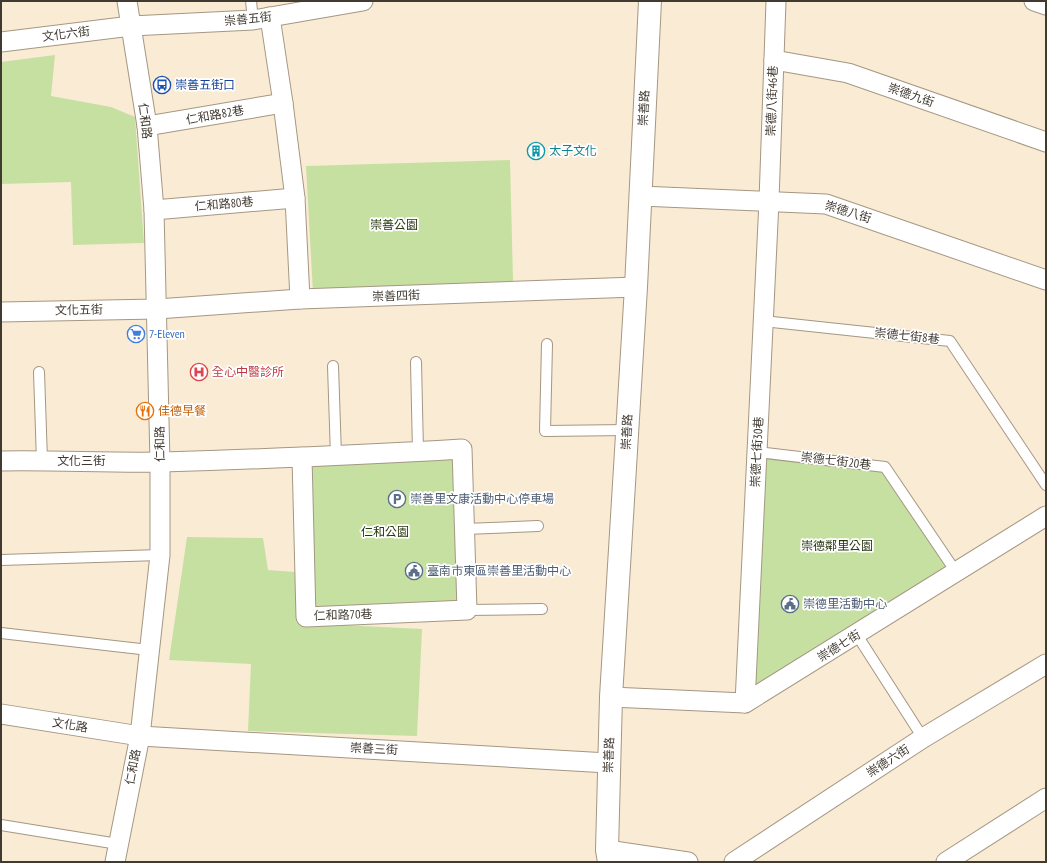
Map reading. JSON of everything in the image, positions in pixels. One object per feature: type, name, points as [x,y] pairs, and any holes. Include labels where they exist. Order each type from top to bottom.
[{"type":"street","name":"仁和路","points":[[116,853],[140,736],[160,555],[160,462],[154,210],[147,126],[127,1]]},
{"type":"street","name":"崇善五街","points":[[131,26],[261,18],[363,1]]},
{"type":"street","name":"崇善路","points":[[608,856],[608,763],[611,697],[636,287],[650,1]]},
{"type":"street","name":"崇德八街46巷","points":[[769,201],[776,1]]},
{"type":"street","points":[[1034,1],[1046,5]]},
{"type":"street","points":[[261,18],[283,103],[295,198],[300,299]]},
{"type":"street","name":"文化六街","points":[[1,42],[131,26]]},
{"type":"street","name":"崇德九街","points":[[774,60],[848,73],[1046,142]]},
{"type":"street","name":"仁和路82巷","points":[[147,126],[283,103]]},
{"type":"street","name":"崇德八街","points":[[640,196],[826,204],[1046,280]]},
{"type":"street","name":"仁和路80巷","points":[[154,210],[295,198]]},
{"type":"street","name":"崇德七街30巷","points":[[745,703],[769,201]]},
{"type":"street","name":"崇善四街","points":[[157,309],[300,299],[636,287]]},
{"type":"street","name":"文化五街","points":[[1,312],[157,309]]},
{"type":"street","points":[[160,462],[336,456],[462,449],[466,529],[467,610]]},
{"type":"street","name":"仁和路70巷","points":[[302,457],[306,617],[467,610]]},
{"type":"street","name":"文化三街","points":[[1,461],[160,462]]},
{"type":"street","name":"崇德七街","points":[[745,703],[857,635],[1046,516]]},
{"type":"street","name":"崇德六街","points":[[734,862],[923,738],[1046,664]]},
{"type":"street","points":[[611,697],[745,703]]},
{"type":"street","name":"文化路","points":[[1,714],[140,736]]},
{"type":"street","name":"崇善三街","points":[[140,736],[608,763]]},
{"type":"street","points":[[946,862],[1046,798]]},
{"type":"street","points":[[608,856],[688,862]]},
{"type":"lane","points":[[251,1],[261,18]]},
{"type":"lane","name":"崇德七街8巷","points":[[763,321],[950,341],[1046,485]]},
{"type":"lane","points":[[547,344],[545,431],[627,430]]},
{"type":"lane","points":[[416,362],[418,452]]},
{"type":"lane","points":[[333,366],[336,456]]},
{"type":"lane","points":[[40,372],[42,461]]},
{"type":"lane","name":"崇德七街20巷","points":[[757,452],[885,467],[956,572]]},
{"type":"lane","points":[[466,529],[538,526]]},
{"type":"lane","points":[[1,560],[160,555]]},
{"type":"lane","name":"仁和路70巷","points":[[467,610],[542,609]]},
{"type":"lane","points":[[1,633],[149,650]]},
{"type":"lane","points":[[857,635],[923,738]]},
{"type":"lane","points":[[1,825],[116,853]]},
{"type":"green space","points":[[55,55],[51,96],[111,107],[135,117],[144,243],[73,245],[71,182],[1,184],[1,62]]},
{"type":"green space","name":"崇善公園","points":[[510,160],[513,281],[313,293],[306,166]]},
{"type":"green space","name":"崇德鄰里公園","points":[[758,452],[884,468],[955,571],[749,698]]},
{"type":"green space","name":"仁和公園","points":[[455,455],[462,604],[315,609],[309,463]]},
{"type":"green space","points":[[187,537],[263,538],[268,570],[295,572],[302,623],[422,629],[417,736],[248,731],[251,664],[169,660]]},
{"type":"place","name":"崇善五街口","points":[[162,85]]},
{"type":"place","name":"太子文化","points":[[536,151]]},
{"type":"place","name":"7-Eleven","points":[[136,334]]},
{"type":"place","name":"全心中醫診所","points":[[199,372]]},
{"type":"place","name":"佳德早餐","points":[[145,411]]},
{"type":"place","name":"崇善里文康活動中心停車場","points":[[397,499]]},
{"type":"place","name":"臺南市東區崇善里活動中心","points":[[414,571]]},
{"type":"place","name":"崇德里活動中心","points":[[790,604]]}]
